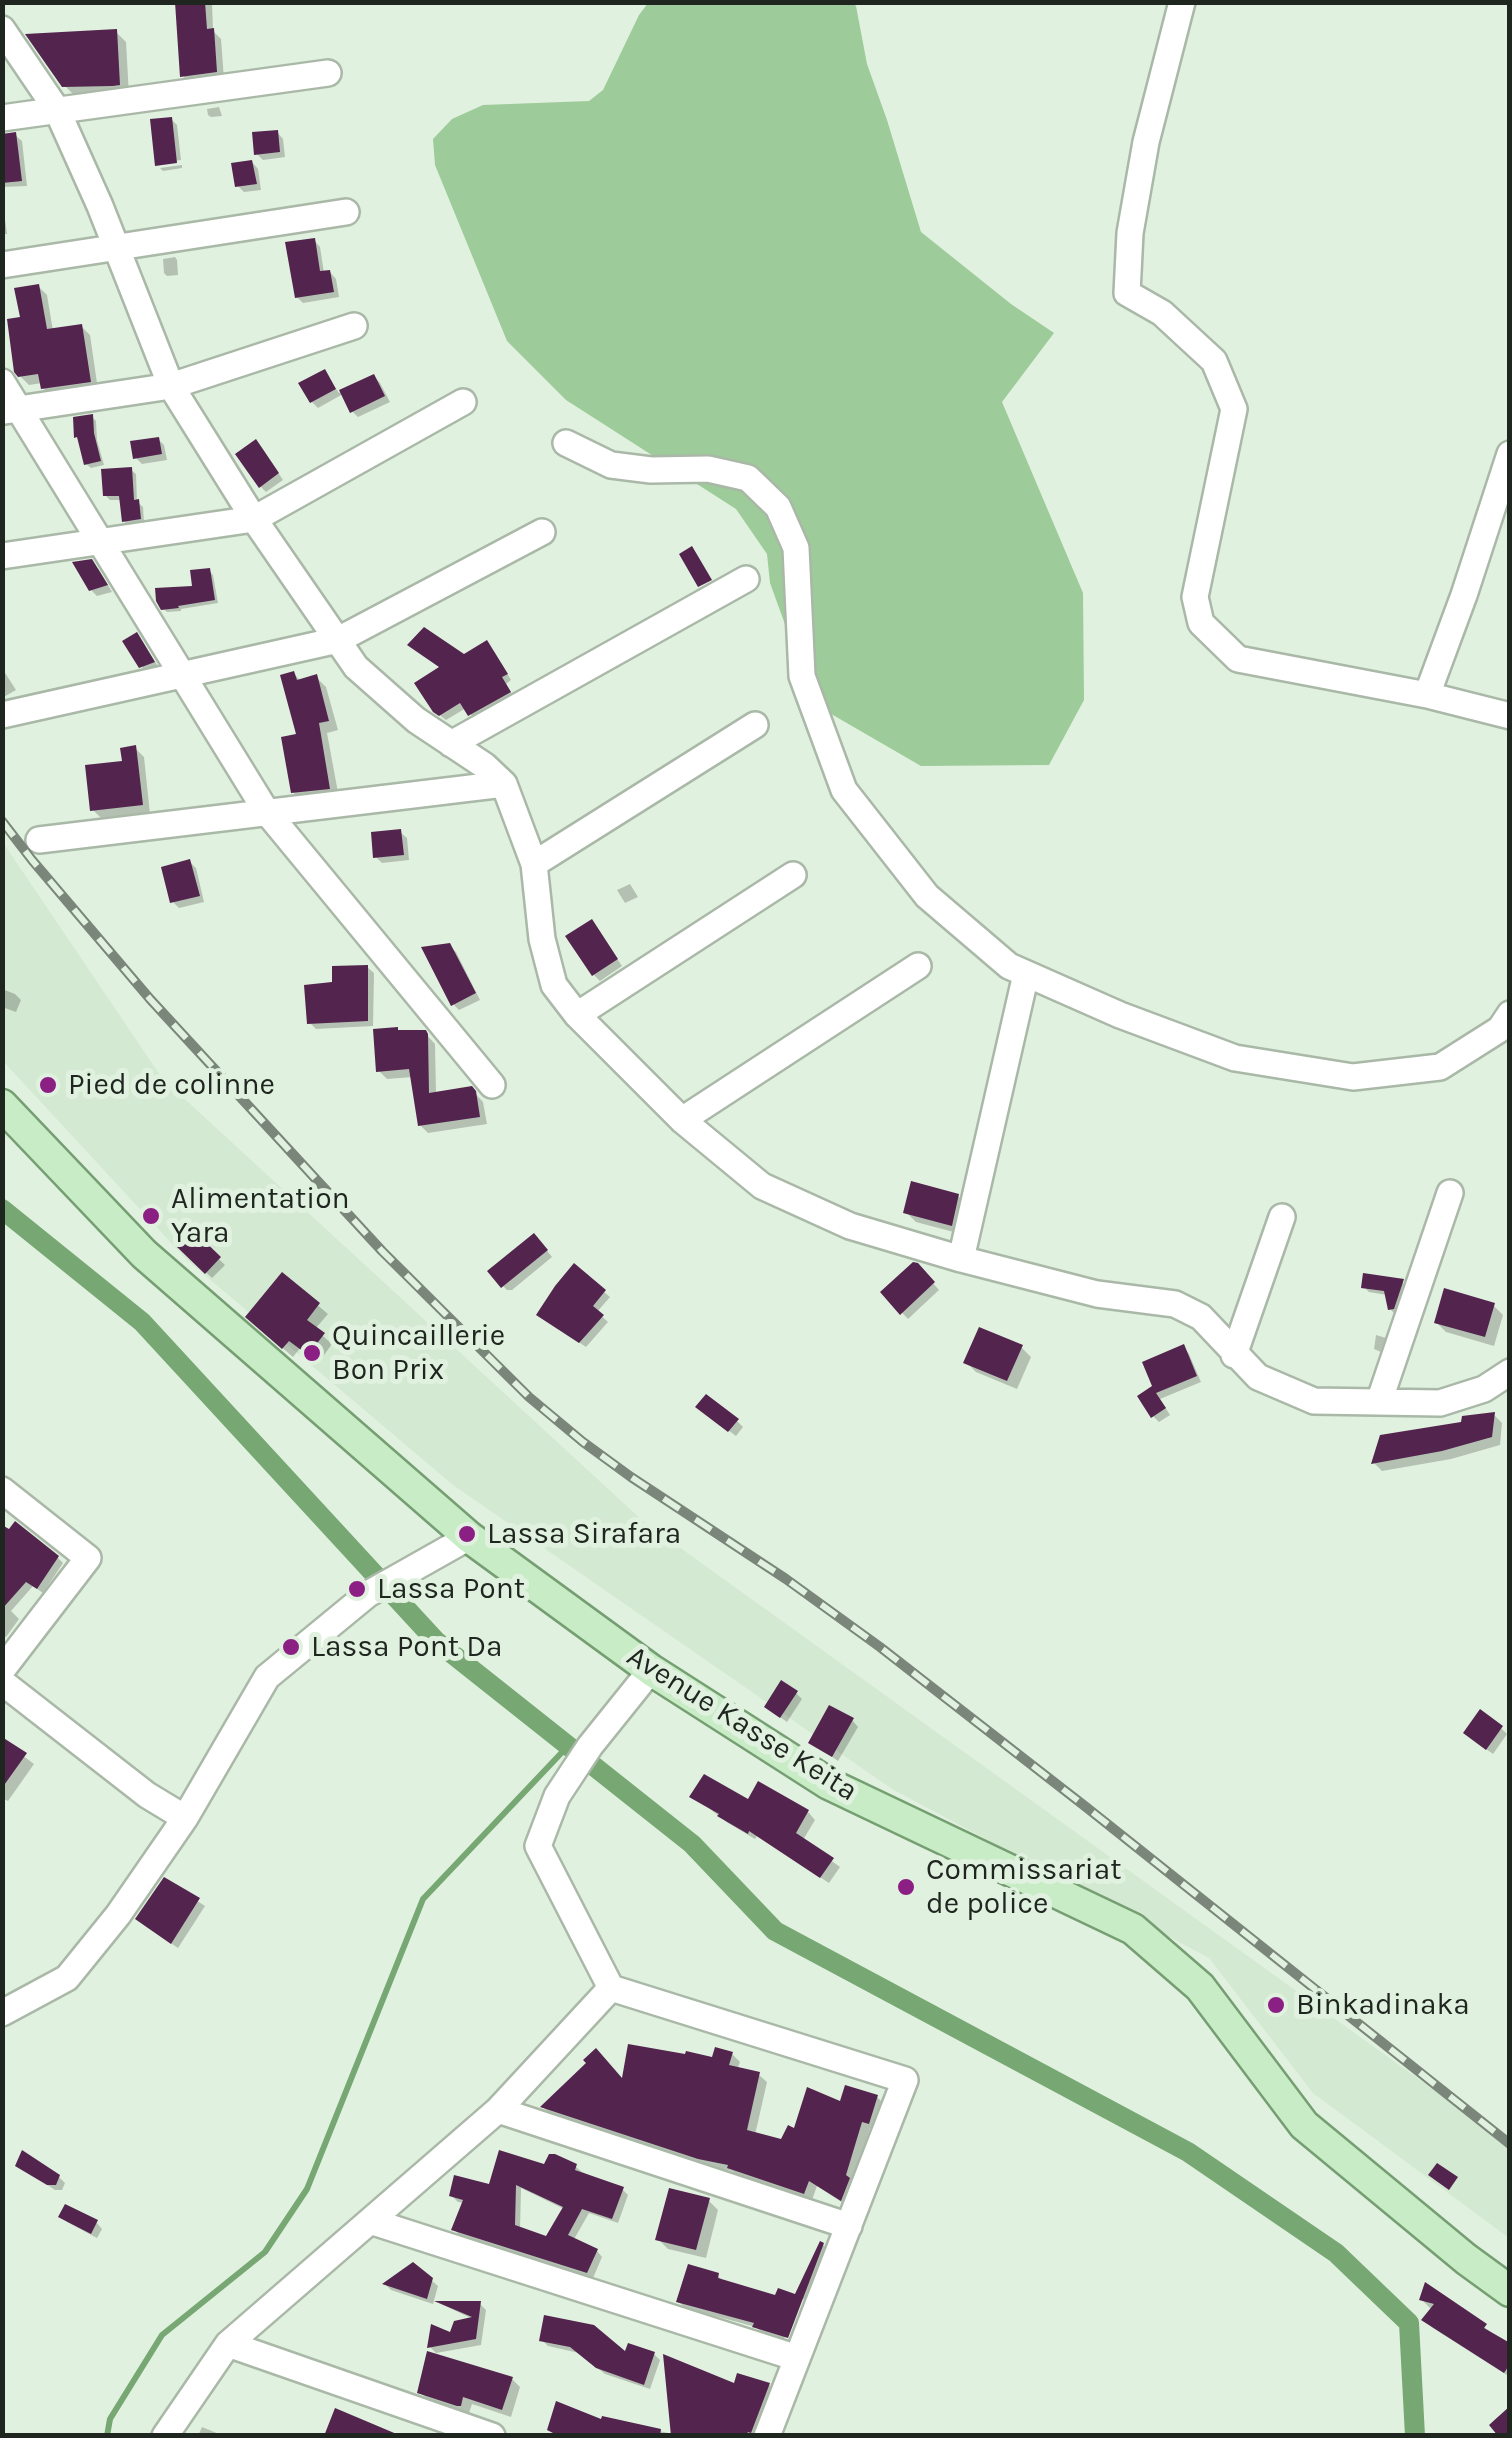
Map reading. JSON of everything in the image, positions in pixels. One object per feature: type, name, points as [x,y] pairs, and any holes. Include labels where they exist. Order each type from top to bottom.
[{"type":"main road","name":"Avenue Kasse Keita","points":[[2,1105],[144,1254],[469,1537],[652,1670],[829,1784],[1133,1929],[1200,1987],[1304,2125],[1510,2291]]},
{"type":"street","points":[[1182,2],[1146,142],[1130,233],[1127,293],[1162,313],[1214,361],[1234,409],[1195,597],[1201,623],[1238,660],[1427,695],[1510,716]]},
{"type":"street","points":[[2,29],[57,110],[171,386],[254,519],[356,667],[416,720],[485,766],[504,784],[534,864],[542,939],[554,985],[577,1014],[682,1120],[762,1186],[850,1226],[1097,1294],[1174,1304],[1201,1318],[1258,1377],[1314,1401],[1440,1403],[1484,1389],[1510,1372]]},
{"type":"street","points":[[2,118],[328,72]]},
{"type":"street","points":[[2,265],[346,212]]},
{"type":"street","points":[[11,410],[171,386],[354,326]]},
{"type":"street","points":[[2,382],[11,410],[101,542],[266,811],[492,1085]]},
{"type":"street","points":[[2,556],[254,519],[462,402]]},
{"type":"street","points":[[566,444],[611,464],[652,470],[708,470],[748,478],[778,507],[796,548],[802,676],[844,790],[927,896],[1009,966],[1120,1015],[1235,1058],[1353,1078],[1440,1067],[1500,1029],[1510,1014]]},
{"type":"street","points":[[1427,695],[1510,454]]},
{"type":"street","points":[[2,715],[338,640],[542,532]]},
{"type":"street","points":[[452,744],[746,580]]},
{"type":"street","points":[[534,864],[754,725]]},
{"type":"street","points":[[40,840],[504,784]]},
{"type":"street","points":[[577,1014],[793,875]]},
{"type":"street","points":[[682,1120],[918,966]]},
{"type":"street","points":[[961,1259],[1026,974]]},
{"type":"street","points":[[1379,1402],[1450,1193]]},
{"type":"street","points":[[1234,1355],[1282,1217]]},
{"type":"street","points":[[2,1490],[88,1558],[2,1670]]},
{"type":"street","points":[[2,2013],[67,1978],[118,1915],[186,1818],[267,1677],[368,1594],[469,1537]]},
{"type":"street","points":[[652,1670],[590,1746],[556,1796],[538,1846],[611,1988],[905,2080],[767,2436]]},
{"type":"street","points":[[2,1682],[147,1795],[186,1818]]},
{"type":"street","points":[[164,2436],[228,2344],[498,2110],[611,1988]]},
{"type":"street","points":[[498,2110],[850,2226]]},
{"type":"street","points":[[370,2221],[797,2358]]},
{"type":"street","points":[[228,2344],[492,2436]]},
{"type":"shaded area","points":[[2,841],[162,1078],[643,1521],[1509,2144],[1509,2238],[1313,2093],[1209,1958],[892,1789],[453,1485],[187,1260],[3,1061]]},
{"type":"green space","points":[[648,3],[853,3],[867,64],[921,232],[1054,333],[1002,402],[1083,593],[1084,700],[1049,765],[921,766],[814,704],[770,583],[767,554],[736,509],[566,400],[507,341],[435,165],[433,139],[452,119],[483,105],[589,101],[603,90]]},
{"type":"building","points":[[175,2],[205,2],[207,29],[214,28],[217,72],[180,77]]},
{"type":"building","points":[[117,29],[120,85],[113,86],[62,87],[25,34]]},
{"type":"building","points":[[172,117],[177,163],[155,166],[150,119]]},
{"type":"building","points":[[278,130],[280,152],[254,155],[252,132]]},
{"type":"building","points":[[16,132],[22,181],[2,183],[2,134]]},
{"type":"building","points":[[252,160],[257,184],[235,187],[231,163]]},
{"type":"building","points":[[315,238],[320,271],[330,270],[334,292],[295,298],[285,242]]},
{"type":"building","points":[[39,284],[47,329],[82,324],[91,382],[41,389],[38,374],[18,377],[14,372],[7,319],[20,317],[14,288]]},
{"type":"building","points":[[325,369],[336,389],[310,403],[298,383]]},
{"type":"building","points":[[374,374],[385,396],[350,413],[339,390]]},
{"type":"building","points":[[93,414],[101,461],[84,465],[77,437],[74,438],[73,417]]},
{"type":"building","points":[[159,437],[162,454],[133,459],[130,441]]},
{"type":"building","points":[[256,439],[279,473],[259,488],[235,454]]},
{"type":"building","points":[[132,467],[134,500],[139,499],[141,519],[122,522],[119,496],[103,496],[101,469]]},
{"type":"building","points":[[692,546],[712,580],[698,587],[679,554]]},
{"type":"building","points":[[92,559],[108,585],[89,591],[72,562]]},
{"type":"building","points":[[210,568],[215,600],[161,610],[155,588],[192,586],[190,570]]},
{"type":"building","points":[[424,627],[464,654],[487,640],[508,674],[502,677],[511,692],[468,716],[460,703],[439,716],[433,712],[414,683],[439,667],[407,645]]},
{"type":"building","points":[[137,632],[155,662],[139,668],[122,641]]},
{"type":"building","points":[[294,671],[297,680],[317,674],[329,721],[319,723],[330,789],[291,793],[281,737],[296,734],[280,675]]},
{"type":"building","points":[[136,745],[143,805],[90,811],[85,765],[122,761],[120,748]]},
{"type":"building","points":[[401,829],[404,855],[373,858],[371,832]]},
{"type":"building","points":[[190,859],[200,896],[170,903],[161,867]]},
{"type":"building","points":[[592,919],[618,959],[592,976],[565,936]]},
{"type":"building","points":[[450,943],[476,993],[451,1006],[421,947]]},
{"type":"building","points":[[368,965],[368,1021],[307,1024],[304,985],[332,982],[332,966]]},
{"type":"building","points":[[373,1029],[426,1030],[428,1034],[429,1093],[472,1086],[480,1117],[418,1126],[409,1069],[376,1072]]},
{"type":"building","points":[[911,1181],[959,1194],[952,1226],[903,1213]]},
{"type":"building","points":[[193,1230],[221,1257],[205,1274],[177,1247]]},
{"type":"building","points":[[534,1233],[548,1250],[501,1288],[487,1271]]},
{"type":"building","points":[[913,1262],[935,1282],[900,1315],[880,1292]]},
{"type":"building","points":[[574,1263],[606,1290],[593,1306],[604,1315],[579,1343],[536,1315]]},
{"type":"building","points":[[282,1272],[320,1303],[307,1320],[325,1333],[308,1355],[289,1341],[282,1349],[245,1317]]},
{"type":"building","points":[[1363,1273],[1404,1279],[1394,1309],[1388,1310],[1384,1291],[1361,1288]]},
{"type":"building","points":[[1444,1288],[1495,1303],[1485,1337],[1434,1323]]},
{"type":"building","points":[[979,1327],[1023,1345],[1007,1381],[963,1363]]},
{"type":"building","points":[[1184,1344],[1197,1376],[1156,1393],[1166,1408],[1151,1418],[1137,1396],[1152,1386],[1142,1362]]},
{"type":"building","points":[[706,1394],[739,1419],[728,1432],[695,1407]]},
{"type":"building","points":[[1495,1412],[1492,1437],[1371,1464],[1380,1435],[1461,1422],[1462,1416]]},
{"type":"building","points":[[15,1521],[59,1556],[37,1589],[26,1582],[2,1609],[2,1525],[9,1529]]},
{"type":"building","points":[[781,1680],[798,1691],[780,1718],[764,1707]]},
{"type":"building","points":[[829,1705],[854,1718],[832,1757],[808,1743]]},
{"type":"building","points":[[1480,1709],[1503,1726],[1486,1750],[1463,1733]]},
{"type":"building","points":[[2,1737],[27,1753],[2,1788]]},
{"type":"building","points":[[704,1774],[748,1799],[758,1781],[809,1810],[796,1833],[834,1858],[820,1878],[689,1797]]},
{"type":"building","points":[[164,1877],[200,1898],[171,1944],[135,1919]]},
{"type":"building","points":[[628,2044],[712,2057],[715,2047],[733,2052],[729,2065],[760,2072],[747,2130],[781,2139],[788,2125],[794,2128],[807,2087],[840,2101],[845,2085],[878,2095],[869,2124],[862,2122],[841,2201],[809,2181],[804,2194],[727,2168],[728,2165],[698,2159],[540,2107],[586,2063],[583,2060],[596,2048],[622,2078]]},
{"type":"building","points":[[22,2150],[60,2175],[56,2185],[47,2185],[15,2166]]},
{"type":"building","points":[[499,2150],[544,2164],[549,2154],[555,2154],[577,2164],[575,2170],[624,2187],[612,2219],[582,2209],[568,2235],[598,2249],[587,2273],[451,2230],[463,2200],[449,2196],[454,2175],[489,2184]],"holes":[[[516,2185],[563,2207],[546,2236],[515,2225]]]},
{"type":"building","points":[[1437,2163],[1458,2177],[1449,2190],[1428,2175]]},
{"type":"building","points":[[669,2188],[710,2198],[696,2250],[655,2240]]},
{"type":"building","points":[[65,2204],[98,2220],[91,2234],[58,2217]]},
{"type":"building","points":[[820,2241],[824,2243],[788,2338],[752,2327],[754,2323],[676,2302],[688,2264],[719,2273],[718,2278],[775,2295],[778,2288],[795,2294]]},
{"type":"building","points":[[413,2262],[433,2278],[427,2299],[382,2284]]},
{"type":"building","points":[[1425,2282],[1510,2343],[1510,2364],[1504,2373],[1421,2320],[1434,2304],[1419,2300]]},
{"type":"building","points":[[434,2301],[481,2301],[476,2339],[427,2348],[431,2324],[450,2332],[454,2321],[472,2317]]},
{"type":"building","points":[[544,2315],[594,2325],[625,2351],[628,2343],[655,2352],[644,2385],[596,2368],[570,2347],[539,2341]]},
{"type":"building","points":[[427,2351],[513,2377],[502,2410],[463,2397],[461,2406],[457,2406],[417,2393]]},
{"type":"building","points":[[663,2354],[734,2383],[737,2373],[770,2383],[751,2433],[671,2436]]},
{"type":"building","points":[[556,2401],[601,2419],[602,2416],[661,2429],[660,2436],[559,2436],[547,2430]]},
{"type":"building","points":[[1510,2406],[1510,2436],[1498,2436],[1489,2425]]},
{"type":"building","points":[[335,2408],[399,2435],[324,2436]]},
{"type":"waterway","points":[[2,1209],[142,1322],[436,1641],[692,1844],[775,1931],[1188,2152],[1336,2253],[1409,2323],[1415,2436]]},
{"type":"waterway","points":[[107,2436],[110,2419],[162,2335],[265,2252],[307,2189],[423,1899],[568,1746]]},
{"type":"railway","points":[[2,821],[150,999],[382,1251],[529,1397],[631,1477],[786,1579],[880,1647],[1510,2144]]},
{"type":"place","name":"Pied de colinne","points":[[48,1085]]},
{"type":"place","name":"Alimentation Yara","points":[[151,1216]]},
{"type":"place","name":"Quincaillerie Bon Prix","points":[[312,1353]]},
{"type":"place","name":"Lassa Sirafara","points":[[467,1534]]},
{"type":"place","name":"Lassa Pont","points":[[357,1589]]},
{"type":"place","name":"Lassa Pont Da","points":[[291,1647]]},
{"type":"place","name":"Commissariat de police","points":[[906,1887]]},
{"type":"place","name":"Binkadinaka","points":[[1276,2005]]}]
